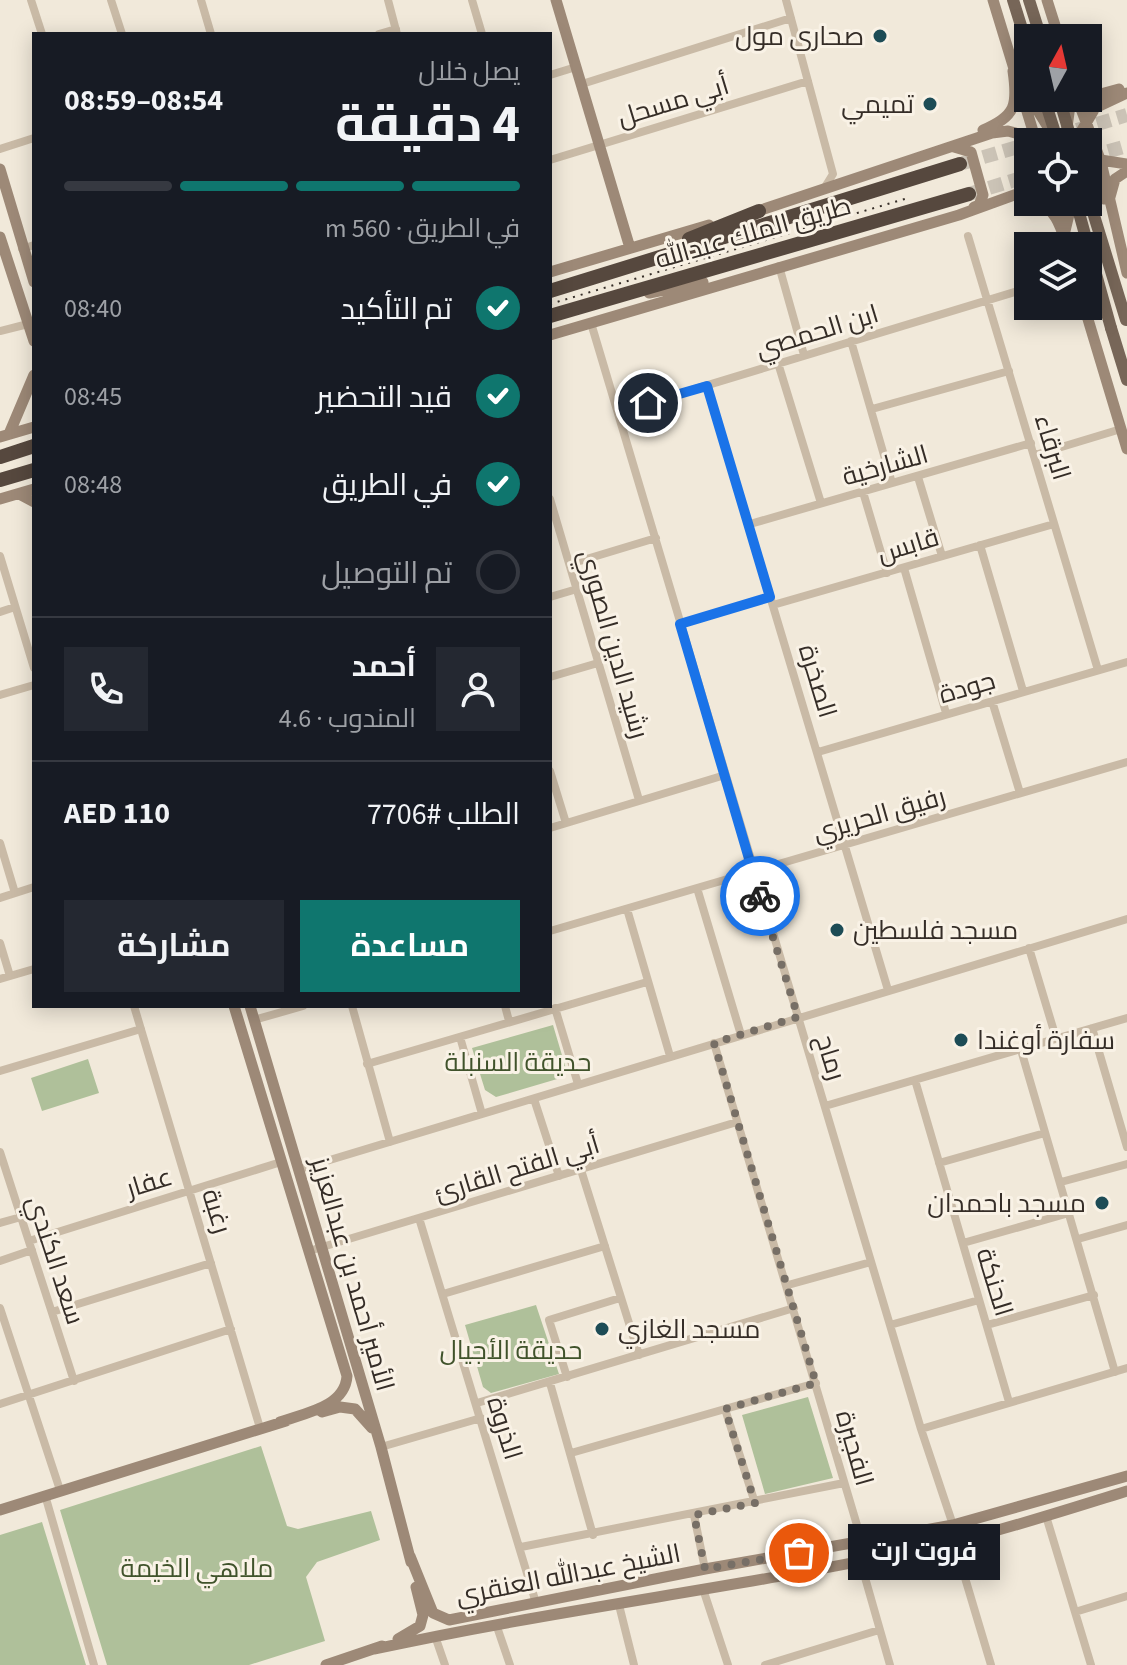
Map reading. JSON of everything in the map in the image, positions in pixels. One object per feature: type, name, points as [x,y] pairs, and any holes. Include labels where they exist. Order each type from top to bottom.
[{"type":"highway","name":"طريق الملك عبدالله","points":[[552,290],[960,164]]},
{"type":"highway","name":"طريق الملك عبدالله","points":[[552,315],[969,194]]},
{"type":"highway","points":[[597,276],[759,211]]},
{"type":"highway","points":[[0,457],[32,447]]},
{"type":"highway","points":[[0,480],[32,471]]},
{"type":"main road","points":[[1013,0],[1020,24]]},
{"type":"main road","points":[[1029,0],[1037,24]]},
{"type":"main road","points":[[1083,216],[1127,380]]},
{"type":"main road","points":[[1094,216],[1127,322]]},
{"type":"street","points":[[111,0],[121,32]]},
{"type":"street","points":[[201,0],[210,32]]},
{"type":"street","points":[[388,0],[396,31]]},
{"type":"street","points":[[472,0],[481,32]]},
{"type":"street","points":[[556,0],[630,248]]},
{"type":"street","points":[[786,0],[833,174],[825,187]]},
{"type":"street","points":[[993,0],[1031,128]]},
{"type":"street","points":[[1047,0],[1055,24]]},
{"type":"street","points":[[35,1],[42,32]]},
{"type":"street","points":[[582,84],[791,18]]},
{"type":"street","points":[[552,74],[576,67]]},
{"type":"street","points":[[912,159],[1002,122],[1014,106],[1013,71]]},
{"type":"street","name":"أبي مسحل","points":[[552,159],[808,81]]},
{"type":"street","points":[[1102,94],[1127,90]]},
{"type":"street","points":[[1081,128],[1095,108],[1127,90]]},
{"type":"street","points":[[1083,112],[1089,128]]},
{"type":"street","points":[[552,271],[759,211],[992,133],[1014,133]]},
{"type":"street","points":[[0,149],[32,139]]},
{"type":"street","points":[[912,159],[954,147],[971,152],[983,195],[979,205],[959,215]]},
{"type":"street","points":[[1102,162],[1127,164]]},
{"type":"street","points":[[1102,167],[1126,266]]},
{"type":"street","points":[[0,169],[28,247],[32,270]]},
{"type":"street","points":[[1113,217],[1111,187],[1115,179],[1127,171]]},
{"type":"street","points":[[959,215],[1014,195]]},
{"type":"street","points":[[1102,199],[1113,217]]},
{"type":"street","points":[[959,215],[1014,204]]},
{"type":"street","points":[[1102,207],[1113,217]]},
{"type":"street","name":"طريق الملك عبدالله","points":[[552,334],[959,215]]},
{"type":"street","name":"البرقاء","points":[[968,236],[1098,670]]},
{"type":"street","points":[[0,237],[32,335]]},
{"type":"street","points":[[609,299],[776,267],[804,355]]},
{"type":"street","name":"ابن الحمصي","points":[[619,412],[1014,292]]},
{"type":"street","points":[[1088,320],[1127,449]]},
{"type":"street","name":"رماح","points":[[591,323],[921,1429],[953,1525]]},
{"type":"street","points":[[0,331],[28,324]]},
{"type":"street","points":[[851,341],[892,483]]},
{"type":"street","points":[[778,363],[821,503]]},
{"type":"street","points":[[872,409],[1009,371]]},
{"type":"street","points":[[4,436],[32,379]]},
{"type":"street","name":"الصخرة","points":[[707,386],[888,990]]},
{"type":"street","points":[[4,436],[32,428]]},
{"type":"street","points":[[1035,455],[1121,429]]},
{"type":"street","name":"الشارخية","points":[[750,524],[1031,443]]},
{"type":"street","points":[[918,477],[942,556]]},
{"type":"street","points":[[0,499],[32,490]]},
{"type":"street","points":[[863,492],[887,573]]},
{"type":"street","points":[[19,494],[32,501]]},
{"type":"street","name":"رشيد الدين الصوري","points":[[552,506],[639,800]]},
{"type":"street","name":"قابس","points":[[680,624],[887,573],[1054,524]]},
{"type":"street","points":[[570,564],[656,538]]},
{"type":"street","points":[[980,545],[1023,691]]},
{"type":"street","points":[[0,556],[32,662]]},
{"type":"street","points":[[904,568],[946,713]]},
{"type":"street","points":[[552,596],[577,589]]},
{"type":"street","points":[[0,612],[15,607]]},
{"type":"street","name":"جودة","points":[[818,752],[1127,662]]},
{"type":"street","points":[[552,676],[598,663]]},
{"type":"street","points":[[0,695],[32,686]]},
{"type":"street","points":[[992,701],[1020,793]]},
{"type":"street","name":"رفيق الحريري","points":[[552,930],[1127,762]]},
{"type":"street","points":[[552,827],[725,775]]},
{"type":"street","points":[[552,778],[566,823]]},
{"type":"street","points":[[0,843],[15,893]]},
{"type":"street","points":[[0,898],[32,888]]},
{"type":"street","points":[[697,888],[741,1035]]},
{"type":"street","points":[[627,909],[670,1056]]},
{"type":"street","points":[[300,1169],[1127,919]]},
{"type":"street","points":[[0,943],[10,976]]},
{"type":"street","points":[[1029,948],[1056,1038]]},
{"type":"street","points":[[0,979],[32,970]]},
{"type":"street","points":[[367,1064],[647,982]]},
{"type":"street","name":"رغبة","points":[[135,1008],[260,1428]]},
{"type":"street","name":"الأمير أحمد بن عبدالعزيز","points":[[235,1008],[347,1376],[346,1384],[336,1400],[280,1422]]},
{"type":"street","name":"الأمير أحمد بن عبدالعزيز","points":[[251,1008],[323,1247],[410,1556]]},
{"type":"street","points":[[254,1020],[296,1008]]},
{"type":"street","points":[[353,1008],[390,1142]]},
{"type":"street","points":[[506,1008],[509,1021]]},
{"type":"street","points":[[555,1008],[578,1084]]},
{"type":"street","points":[[825,1106],[1127,1018]]},
{"type":"street","points":[[1092,1028],[1127,1147]]},
{"type":"street","points":[[0,1071],[141,1029]]},
{"type":"street","points":[[460,1037],[482,1114]]},
{"type":"street","name":"الفجيرة","points":[[714,1043],[862,1542]]},
{"type":"street","points":[[1021,1050],[1115,1372]]},
{"type":"street","name":"الحنكة","points":[[915,1080],[1009,1402]]},
{"type":"street","points":[[534,1099],[559,1176]]},
{"type":"street","points":[[1117,1112],[1127,1109]]},
{"type":"street","name":"أبي الفتح القارئ","points":[[309,1251],[737,1122]]},
{"type":"street","points":[[939,1163],[1045,1133]]},
{"type":"street","name":"سعد الكندي","points":[[0,1152],[74,1381]]},
{"type":"street","name":"عفار","points":[[0,1261],[30,1246],[281,1162]]},
{"type":"street","points":[[1061,1182],[1127,1164]]},
{"type":"street","points":[[581,1170],[639,1355]]},
{"type":"street","points":[[963,1243],[1069,1213]]},
{"type":"street","points":[[0,1223],[21,1217]]},
{"type":"street","name":"الذروة","points":[[419,1218],[540,1607]]},
{"type":"street","points":[[1078,1239],[1127,1225]]},
{"type":"street","points":[[443,1294],[605,1246]]},
{"type":"street","points":[[788,1285],[871,1262]]},
{"type":"street","points":[[52,1312],[211,1263]]},
{"type":"street","points":[[987,1325],[1094,1295]]},
{"type":"street","points":[[567,1377],[549,1320],[620,1298]]},
{"type":"street","points":[[890,1325],[979,1300]]},
{"type":"street","points":[[0,1308],[60,1490]]},
{"type":"street","points":[[477,1403],[794,1308]]},
{"type":"street","points":[[0,1404],[231,1329]]},
{"type":"street","points":[[921,1429],[1127,1368]]},
{"type":"street","points":[[550,1383],[593,1535]]},
{"type":"street","points":[[571,1453],[816,1383]]},
{"type":"street","points":[[0,1510],[280,1422],[351,1408],[376,1434]]},
{"type":"street","points":[[725,1409],[755,1503]]},
{"type":"street","points":[[381,1447],[481,1418]]},
{"type":"street","name":"الشيخ عبدالله العنقري","points":[[375,1649],[496,1624],[578,1595],[953,1525],[1127,1476]]},
{"type":"street","points":[[521,1547],[844,1483]]},
{"type":"street","name":"الشيخ عبدالله العنقري","points":[[410,1556],[429,1604],[439,1617],[449,1620],[540,1607],[619,1605],[954,1541],[1127,1491]]},
{"type":"street","points":[[45,1495],[94,1665]]},
{"type":"street","points":[[694,1515],[705,1569]]},
{"type":"street","points":[[1046,1516],[1091,1665]]},
{"type":"street","points":[[954,1541],[991,1665]]},
{"type":"street","name":"الشيخ عبدالله العنقري","points":[[326,1665],[359,1660],[375,1649],[418,1630],[423,1615],[410,1556]]},
{"type":"street","points":[[860,1560],[890,1665]]},
{"type":"street","points":[[703,1589],[728,1665]]},
{"type":"street","points":[[578,1595],[565,1604],[566,1607],[584,1608]]},
{"type":"street","points":[[1075,1612],[1127,1596]]},
{"type":"street","points":[[619,1605],[634,1665]]},
{"type":"street","points":[[496,1624],[510,1665]]},
{"type":"street","points":[[765,1665],[879,1630]]},
{"type":"street","points":[[435,1636],[445,1665]]},
{"type":"green space","name":"حديقة السنبلة","points":[[553,1025],[567,1072],[564,1077],[496,1097],[485,1090],[472,1048]]},
{"type":"green space","points":[[88,1059],[99,1093],[42,1111],[31,1078]]},
{"type":"green space","name":"حديقة الأجيال","points":[[536,1305],[559,1374],[491,1393],[483,1387],[465,1325]]},
{"type":"green space","points":[[808,1397],[833,1478],[765,1494],[742,1415]]},
{"type":"green space","name":"ملاهي الخيمة","points":[[261,1446],[287,1526],[298,1529],[371,1511],[380,1540],[317,1562],[306,1577],[325,1641],[249,1665],[107,1665],[60,1510]]},
{"type":"green space","points":[[42,1522],[86,1665],[0,1665],[0,1535]]},
{"type":"tunnel","points":[[1084,128],[1127,115]]},
{"type":"tunnel","points":[[1102,153],[1127,146]]},
{"type":"tunnel","points":[[963,163],[1014,148]]},
{"type":"tunnel","points":[[969,194],[1014,180]]},
{"type":"railway","points":[[552,303],[908,198]]},
{"type":"way so far","points":[[760,896],[798,1017],[714,1043],[816,1383],[725,1409],[755,1503],[694,1515],[705,1569],[799,1553]]},
{"type":"place","name":"صحارى مول","points":[[880,36]]},
{"type":"place","name":"تمیمي","points":[[930,104]]},
{"type":"place","name":"مسجد فلسطين","points":[[837,930]]},
{"type":"place","name":"سفارة أوغندا","points":[[961,1040]]},
{"type":"place","name":"مسجد باحمدان","points":[[1102,1203]]},
{"type":"place","name":"مسجد الغازي","points":[[602,1329]]},
{"type":"place","name":"فروت ارت","points":[[799,1553]]},
{"type":"route","points":[[648,403],[707,386],[770,597],[680,624],[760,896]]}]
